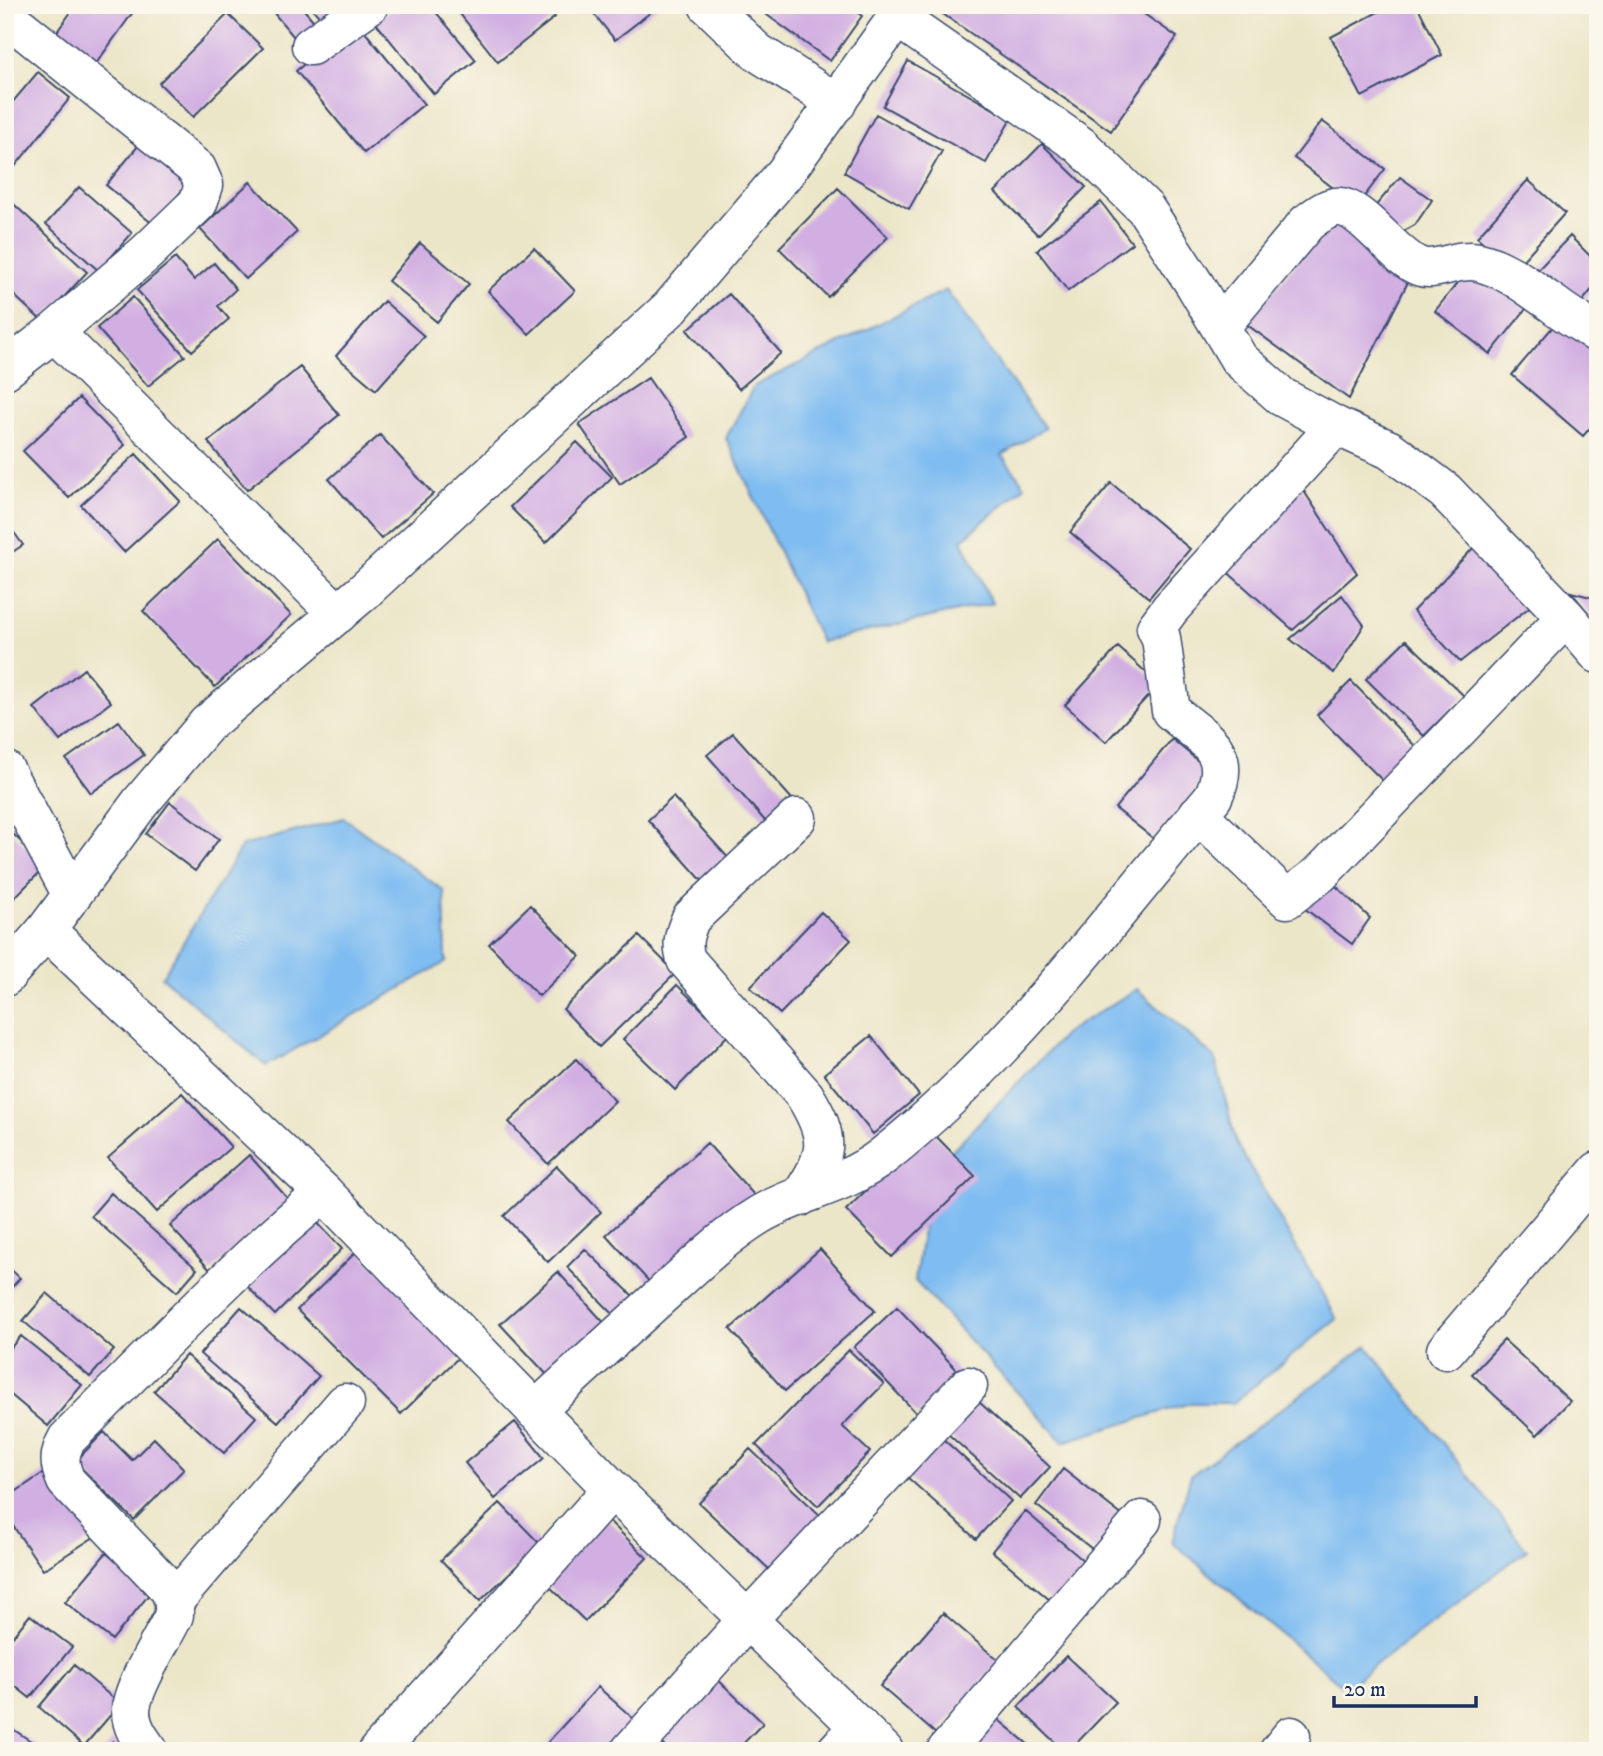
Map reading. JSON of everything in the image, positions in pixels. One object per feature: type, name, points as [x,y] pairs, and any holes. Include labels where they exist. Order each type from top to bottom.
[{"type":"street","points":[[311,46],[369,5]]},
{"type":"street","points":[[708,5],[757,52],[837,103]]},
{"type":"street","points":[[5,977],[46,930],[140,803],[207,724],[338,614],[670,308],[785,173],[902,11],[1080,145],[1145,208],[1239,359],[1282,397],[1336,426],[1390,450],[1445,491],[1598,654]]},
{"type":"street","points":[[5,15],[197,169],[204,185],[198,203],[146,253],[5,370]]},
{"type":"street","points":[[1220,327],[1307,223],[1321,212],[1336,206],[1352,211],[1405,258],[1421,267],[1436,268],[1452,262],[1475,261],[1498,268],[1598,334]]},
{"type":"street","points":[[54,332],[338,614]]},
{"type":"street","points":[[535,1411],[712,1250],[760,1214],[845,1180],[881,1157],[995,1055],[1067,974],[1213,797],[1222,779],[1220,761],[1214,748],[1171,711],[1161,638],[1156,628],[1170,609],[1336,426]]},
{"type":"street","points":[[1198,814],[1287,899],[1320,874],[1566,617]]},
{"type":"street","points":[[5,770],[72,895]]},
{"type":"street","points":[[797,818],[691,918],[682,947],[686,960],[805,1096],[820,1119],[824,1144],[820,1167],[800,1197]]},
{"type":"street","points":[[46,930],[324,1193],[612,1489],[748,1619],[860,1742]]},
{"type":"street","points":[[1446,1350],[1598,1171]]},
{"type":"street","points":[[149,1751],[134,1730],[131,1711],[135,1692],[174,1615],[174,1601],[169,1589],[66,1481],[59,1465],[61,1451],[66,1439],[285,1224],[324,1193]]},
{"type":"street","points":[[629,1751],[748,1619],[968,1386]]},
{"type":"street","points":[[174,1601],[345,1403]]},
{"type":"street","points":[[378,1751],[612,1489]]},
{"type":"street","points":[[946,1751],[1142,1520]]},
{"type":"water","points":[[946,290],[1045,428],[1002,455],[1025,486],[962,540],[992,603],[821,642],[726,438],[754,386]]},
{"type":"water","points":[[344,818],[444,891],[446,962],[266,1066],[162,977],[242,846]]},
{"type":"water","points":[[1137,989],[1215,1058],[1236,1142],[1337,1319],[1233,1403],[1190,1403],[1063,1442],[915,1281],[931,1172],[1068,1031]]},
{"type":"water","points":[[1367,1346],[1527,1550],[1345,1688],[1172,1542],[1191,1475]]},
{"type":"building","points":[[76,5],[138,5],[90,72],[49,43]]},
{"type":"building","points":[[267,5],[300,5],[318,26],[299,43]]},
{"type":"building","points":[[309,5],[344,5],[325,23]]},
{"type":"building","points":[[395,5],[430,5],[476,60],[434,94],[375,22]]},
{"type":"building","points":[[453,5],[546,5],[555,17],[498,62]]},
{"type":"building","points":[[587,5],[660,5],[615,40]]},
{"type":"building","points":[[847,5],[862,16],[830,61],[756,7]]},
{"type":"building","points":[[945,5],[1131,5],[1177,37],[1111,131],[940,12]]},
{"type":"building","points":[[1391,5],[1417,5],[1442,55],[1362,97],[1331,37]]},
{"type":"building","points":[[228,14],[263,48],[193,117],[159,83]]},
{"type":"building","points":[[356,21],[424,104],[364,153],[296,71]]},
{"type":"building","points":[[908,61],[1011,119],[986,163],[883,106]]},
{"type":"building","points":[[38,72],[70,98],[5,179],[5,111]]},
{"type":"building","points":[[876,114],[942,151],[909,209],[844,172]]},
{"type":"building","points":[[1322,121],[1385,169],[1357,206],[1294,158]]},
{"type":"building","points":[[1042,144],[1086,187],[1038,235],[995,192]]},
{"type":"building","points":[[138,146],[186,185],[154,225],[106,185]]},
{"type":"building","points":[[1400,177],[1432,200],[1415,225],[1393,237],[1367,216]]},
{"type":"building","points":[[1528,180],[1565,213],[1514,270],[1477,237]]},
{"type":"building","points":[[250,182],[297,232],[246,279],[200,229]]},
{"type":"building","points":[[79,187],[132,233],[99,271],[46,224]]},
{"type":"building","points":[[838,188],[888,237],[828,297],[779,248]]},
{"type":"building","points":[[5,196],[87,272],[42,321],[5,287]]},
{"type":"building","points":[[1101,202],[1132,243],[1068,291],[1037,250]]},
{"type":"building","points":[[1333,218],[1412,274],[1349,399],[1246,324]]},
{"type":"building","points":[[1570,236],[1598,264],[1598,282],[1573,313],[1531,277]]},
{"type":"building","points":[[420,243],[469,284],[437,322],[388,281]]},
{"type":"building","points":[[534,248],[575,291],[529,334],[488,291]]},
{"type":"building","points":[[175,258],[194,280],[214,263],[236,289],[218,306],[229,319],[192,351],[137,290]]},
{"type":"building","points":[[1471,266],[1526,309],[1490,354],[1435,311]]},
{"type":"building","points":[[729,294],[781,353],[739,389],[687,330]]},
{"type":"building","points":[[133,297],[185,356],[148,386],[97,328]]},
{"type":"building","points":[[384,301],[424,336],[376,390],[336,356]]},
{"type":"building","points":[[1562,316],[1598,347],[1598,419],[1583,436],[1512,375]]},
{"type":"building","points":[[300,367],[339,415],[247,490],[208,442]]},
{"type":"building","points":[[648,378],[689,437],[620,484],[579,424]]},
{"type":"building","points":[[79,398],[125,445],[69,498],[23,451]]},
{"type":"building","points":[[380,435],[433,494],[381,539],[329,479]]},
{"type":"building","points":[[577,442],[612,477],[546,543],[510,507]]},
{"type":"building","points":[[136,454],[180,501],[124,552],[81,505]]},
{"type":"building","points":[[1111,483],[1190,549],[1149,598],[1070,532]]},
{"type":"building","points":[[1300,485],[1357,573],[1293,630],[1215,561]]},
{"type":"building","points":[[5,520],[23,545],[5,557]]},
{"type":"building","points":[[218,539],[291,615],[215,687],[143,611]]},
{"type":"building","points":[[1479,542],[1536,602],[1460,662],[1413,611]]},
{"type":"building","points":[[1571,592],[1598,599],[1598,625]]},
{"type":"building","points":[[1342,595],[1364,625],[1334,673],[1290,639]]},
{"type":"building","points":[[1406,640],[1464,696],[1424,736],[1366,679]]},
{"type":"building","points":[[1118,647],[1159,684],[1106,742],[1065,705]]},
{"type":"building","points":[[84,669],[111,702],[60,741],[34,708]]},
{"type":"building","points":[[1351,681],[1419,750],[1385,783],[1317,715]]},
{"type":"building","points":[[119,721],[144,755],[91,793],[66,759]]},
{"type":"building","points":[[733,733],[792,799],[766,822],[707,755]]},
{"type":"building","points":[[1172,739],[1211,772],[1154,839],[1115,808]]},
{"type":"building","points":[[673,797],[731,861],[705,884],[648,820]]},
{"type":"building","points":[[170,802],[219,839],[195,871],[146,834]]},
{"type":"building","points":[[11,832],[46,866],[5,907],[5,838]]},
{"type":"building","points":[[1324,875],[1370,918],[1352,944],[1300,905]]},
{"type":"building","points":[[530,905],[580,956],[539,996],[489,944]]},
{"type":"building","points":[[821,912],[851,940],[780,1014],[750,987]]},
{"type":"building","points":[[639,936],[676,973],[599,1047],[563,1009]]},
{"type":"building","points":[[677,985],[728,1035],[675,1090],[623,1039]]},
{"type":"building","points":[[871,1036],[919,1095],[873,1134],[824,1074]]},
{"type":"building","points":[[576,1059],[615,1101],[548,1164],[509,1122]]},
{"type":"building","points":[[182,1093],[231,1147],[157,1212],[108,1158]]},
{"type":"building","points":[[929,1129],[975,1176],[892,1257],[846,1210]]},
{"type":"building","points":[[707,1143],[755,1196],[655,1288],[606,1235]]},
{"type":"building","points":[[249,1155],[289,1200],[211,1271],[170,1226]]},
{"type":"building","points":[[557,1166],[601,1212],[548,1262],[504,1216]]},
{"type":"building","points":[[111,1193],[197,1269],[177,1292],[91,1216]]},
{"type":"building","points":[[313,1218],[342,1249],[275,1315],[245,1284]]},
{"type":"building","points":[[585,1249],[637,1300],[618,1319],[567,1267]]},
{"type":"building","points":[[820,1249],[875,1311],[785,1391],[730,1329]]},
{"type":"building","points":[[358,1250],[462,1354],[401,1414],[297,1310]]},
{"type":"building","points":[[5,1264],[20,1278],[5,1295]]},
{"type":"building","points":[[558,1272],[607,1326],[550,1378],[500,1324]]},
{"type":"building","points":[[47,1293],[114,1350],[90,1377],[23,1321]]},
{"type":"building","points":[[241,1307],[319,1376],[278,1422],[200,1354]]},
{"type":"building","points":[[897,1307],[961,1374],[918,1415],[854,1347]]},
{"type":"building","points":[[21,1336],[82,1385],[48,1426],[5,1390],[5,1354]]},
{"type":"building","points":[[1504,1340],[1570,1401],[1537,1435],[1472,1374]]},
{"type":"building","points":[[849,1350],[884,1384],[842,1426],[870,1452],[818,1506],[756,1445]]},
{"type":"building","points":[[186,1355],[256,1417],[224,1453],[154,1391]]},
{"type":"building","points":[[978,1401],[1050,1467],[1020,1499],[948,1434]]},
{"type":"building","points":[[515,1422],[544,1458],[495,1499],[465,1463]]},
{"type":"building","points":[[104,1432],[132,1460],[154,1438],[184,1469],[134,1520],[75,1462]]},
{"type":"building","points":[[942,1438],[1011,1501],[976,1539],[907,1477]]},
{"type":"building","points":[[750,1449],[823,1518],[772,1572],[699,1503]]},
{"type":"building","points":[[1063,1469],[1124,1517],[1096,1552],[1036,1505]]},
{"type":"building","points":[[48,1470],[94,1537],[43,1570],[5,1514],[5,1499]]},
{"type":"building","points":[[500,1503],[540,1544],[480,1601],[441,1560]]},
{"type":"building","points":[[1025,1511],[1091,1567],[1057,1606],[992,1551]]},
{"type":"building","points":[[607,1519],[647,1558],[585,1621],[545,1582]]},
{"type":"building","points":[[106,1553],[152,1591],[112,1640],[65,1602]]},
{"type":"building","points":[[943,1613],[999,1661],[936,1734],[880,1686]]},
{"type":"building","points":[[30,1615],[72,1647],[30,1698],[5,1678],[5,1646]]},
{"type":"building","points":[[1066,1656],[1116,1702],[1069,1751],[1064,1751],[1018,1707]]},
{"type":"building","points":[[74,1665],[120,1704],[84,1746],[39,1707]]},
{"type":"building","points":[[712,1674],[763,1723],[736,1751],[669,1751],[653,1735]]},
{"type":"building","points":[[598,1687],[644,1728],[623,1751],[558,1751],[548,1742]]},
{"type":"building","points":[[994,1716],[1036,1751],[965,1751]]},
{"type":"building","points":[[5,1724],[46,1751],[5,1751]]},
{"type":"building","points":[[113,1741],[124,1751],[104,1751]]}]
